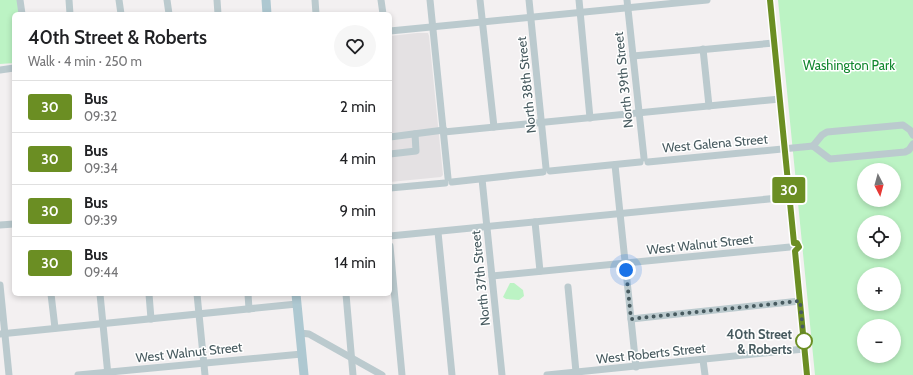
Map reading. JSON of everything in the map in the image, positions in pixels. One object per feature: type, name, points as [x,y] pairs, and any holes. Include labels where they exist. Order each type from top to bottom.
[{"type":"main road","points":[[266,0],[267,12]]},
{"type":"main road","points":[[296,296],[304,375]]},
{"type":"street","points":[[20,0],[22,12]]},
{"type":"street","points":[[69,0],[70,12]]},
{"type":"street","points":[[119,0],[121,12]]},
{"type":"street","points":[[167,0],[169,12]]},
{"type":"street","points":[[217,0],[218,12]]},
{"type":"street","points":[[315,0],[316,12]]},
{"type":"street","points":[[381,0],[383,12]]},
{"type":"street","points":[[430,0],[448,181]]},
{"type":"street","points":[[480,0],[494,127]]},
{"type":"street","name":"North 38th Street","points":[[529,0],[546,170]]},
{"type":"street","points":[[579,0],[590,118]]},
{"type":"street","points":[[392,31],[580,13],[627,4],[707,0]]},
{"type":"street","points":[[770,0],[793,247],[807,375]]},
{"type":"street","name":"North 39th Street","points":[[627,4],[644,161]]},
{"type":"street","points":[[633,56],[774,43]]},
{"type":"street","points":[[702,49],[708,106]]},
{"type":"street","points":[[0,70],[12,68]]},
{"type":"street","points":[[392,137],[780,99]]},
{"type":"street","points":[[913,135],[904,125],[827,132],[822,135],[813,146],[830,159],[905,152],[909,150],[913,144]]},
{"type":"street","points":[[392,154],[416,152],[415,134]]},
{"type":"street","name":"West Galena Street","points":[[392,188],[448,181],[482,179],[546,170],[813,146]]},
{"type":"street","points":[[615,165],[636,367]]},
{"type":"street","name":"North 37th Street","points":[[482,179],[502,375]]},
{"type":"street","points":[[392,236],[789,197]]},
{"type":"street","points":[[535,222],[540,272]]},
{"type":"street","points":[[0,226],[12,224]]},
{"type":"street","points":[[438,232],[452,375]]},
{"type":"street","name":"West Walnut Street","points":[[492,276],[793,247]]},
{"type":"street","points":[[392,268],[402,375]]},
{"type":"street","points":[[0,284],[2,334],[9,375]]},
{"type":"street","points":[[568,287],[576,372]]},
{"type":"street","points":[[51,296],[55,328]]},
{"type":"street","points":[[100,296],[108,374]]},
{"type":"street","points":[[148,296],[151,319]]},
{"type":"street","points":[[197,296],[205,375]]},
{"type":"street","points":[[248,296],[249,309]]},
{"type":"street","points":[[346,296],[353,375]]},
{"type":"street","points":[[631,319],[800,301]]},
{"type":"street","points":[[2,334],[297,304]]},
{"type":"street","points":[[300,333],[309,334],[382,375]]},
{"type":"street","name":"West Roberts Street","points":[[547,375],[804,349]]},
{"type":"street","name":"West Walnut Street","points":[[78,375],[108,374],[204,362],[302,354]]},
{"type":"street","points":[[703,360],[705,375]]},
{"type":"shaded area","points":[[428,33],[443,175],[441,177],[392,182],[392,36]]},
{"type":"green space","points":[[0,0],[18,0],[19,12],[12,12],[12,63],[0,64]]},
{"type":"green space","name":"Washington Park","points":[[778,0],[913,0],[913,375],[815,375]]},
{"type":"green space","points":[[510,283],[514,283],[523,290],[524,296],[519,300],[506,299],[503,297]]},
{"type":"bus line","name":"30","points":[[770,0],[794,243],[797,243],[799,247],[798,250],[795,251],[807,375]]},
{"type":"place","name":"40th Street & Roberts","points":[[804,341]]},
{"type":"route","points":[[626,270],[631,319],[800,301],[804,341]]}]
